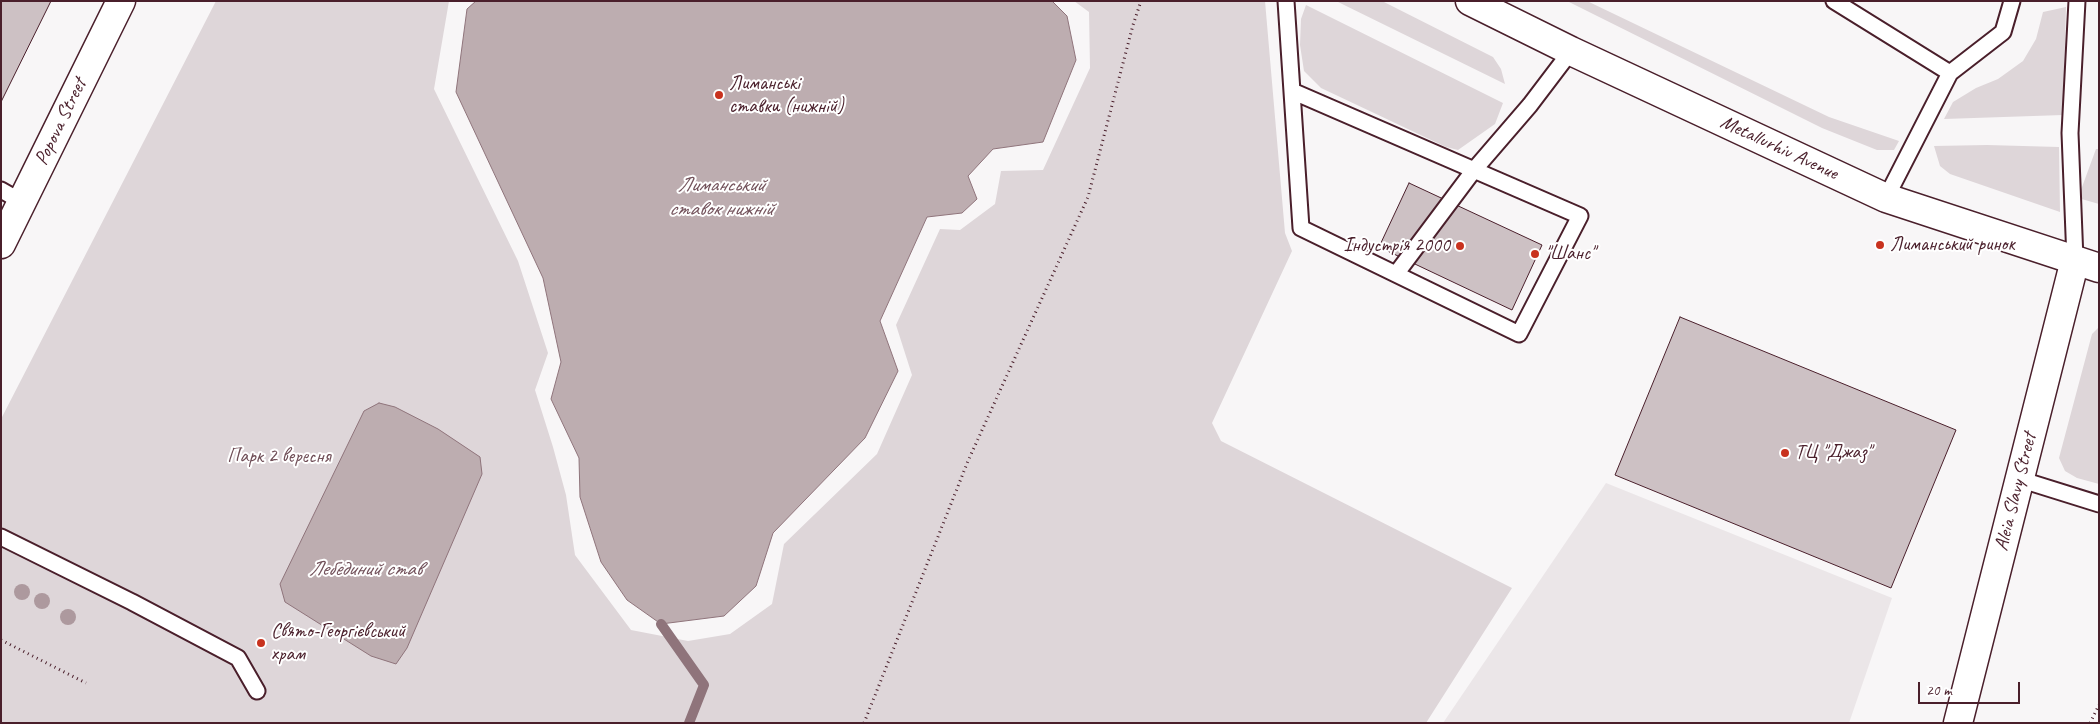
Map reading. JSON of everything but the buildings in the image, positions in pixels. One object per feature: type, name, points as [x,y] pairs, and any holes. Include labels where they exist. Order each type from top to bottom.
[{"type":"street","name":"Popova Street","points":[[1,244],[12,196],[121,1]]},
{"type":"street","name":"Metallurhiv Avenue","points":[[1470,1],[1571,52],[1886,198],[2087,264]]},
{"type":"street","name":"Aleia Slavy Street","points":[[1958,723],[2019,479],[2087,264]]},
{"type":"lane","points":[[1286,1],[1300,228],[1519,334],[1580,216],[1292,91]]},
{"type":"lane","points":[[1834,1],[1950,73]]},
{"type":"lane","points":[[1886,198],[1950,73],[2003,32],[2012,1]]},
{"type":"lane","points":[[2077,1],[2070,133],[2087,264]]},
{"type":"lane","points":[[1396,274],[1474,170],[1530,105],[1571,52]]},
{"type":"lane","points":[[2019,479],[2099,504]]},
{"type":"lane","points":[[1,537],[132,602],[238,658],[256,691]]},
{"type":"path","points":[[864,723],[968,461],[1088,197],[1141,1]]},
{"type":"path","points":[[1,640],[86,683]]},
{"type":"path","points":[[2090,723],[2099,705]]},
{"type":"shaded area","points":[[1606,483],[1892,598],[1849,723],[1443,723]]},
{"type":"green space","name":"Парк 2 вересня","points":[[216,1],[449,1],[434,89],[518,261],[548,353],[535,390],[566,495],[575,555],[631,630],[688,641],[730,634],[772,604],[784,544],[877,454],[912,375],[896,325],[940,229],[960,230],[995,204],[1001,171],[1043,170],[1090,68],[1089,12],[1074,1],[1265,1],[1285,233],[1292,251],[1212,423],[1221,441],[1512,588],[1426,723],[1,723],[1,419]]},
{"type":"green space","points":[[1336,1],[1382,1],[1493,57],[1501,69],[1505,84]]},
{"type":"green space","points":[[1567,1],[1587,1],[1829,117],[1899,141],[1894,150],[1877,150],[1822,128]]},
{"type":"green space","points":[[1306,5],[1503,103],[1495,124],[1458,150],[1446,147],[1321,88],[1304,71],[1300,45],[1301,19]]},
{"type":"green space","points":[[2066,7],[2063,115],[1944,119],[1953,102],[1976,88],[1998,79],[2023,61],[2036,39],[2043,12]]},
{"type":"green space","points":[[1934,146],[2059,147],[2060,212],[1950,174],[1940,166]]},
{"type":"green space","points":[[2096,149],[2099,149],[2099,204],[2078,198]]},
{"type":"green space","points":[[2099,327],[2099,484],[2077,478],[2065,471],[2059,458],[2092,334]]},
{"type":"water","name":"Лиманський ставок нижній","points":[[476,1],[1052,1],[1067,16],[1076,60],[1043,142],[993,149],[968,176],[977,199],[962,213],[927,217],[880,321],[898,371],[865,438],[773,533],[756,586],[724,616],[661,624],[627,600],[601,562],[580,497],[579,458],[551,399],[561,362],[543,278],[456,92],[467,9]]},
{"type":"water","name":"Лебединий став","points":[[379,403],[395,407],[438,429],[480,457],[482,474],[407,648],[396,664],[371,656],[285,602],[280,584],[364,411]]},
{"type":"waterway","points":[[661,624],[704,685],[689,723]]},
{"type":"place","name":"Лиманські ставки (нижній)","points":[[719,95]]},
{"type":"place","name":"Лиманський ринок","points":[[1880,245]]},
{"type":"place","name":"Індустрія 2000","points":[[1460,246]]},
{"type":"place","name":"\"Шанс\"","points":[[1535,254]]},
{"type":"place","name":"ТЦ \"Джаз\"","points":[[1785,453]]},
{"type":"place","name":"Свято-Георгієвський храм","points":[[261,643]]}]
